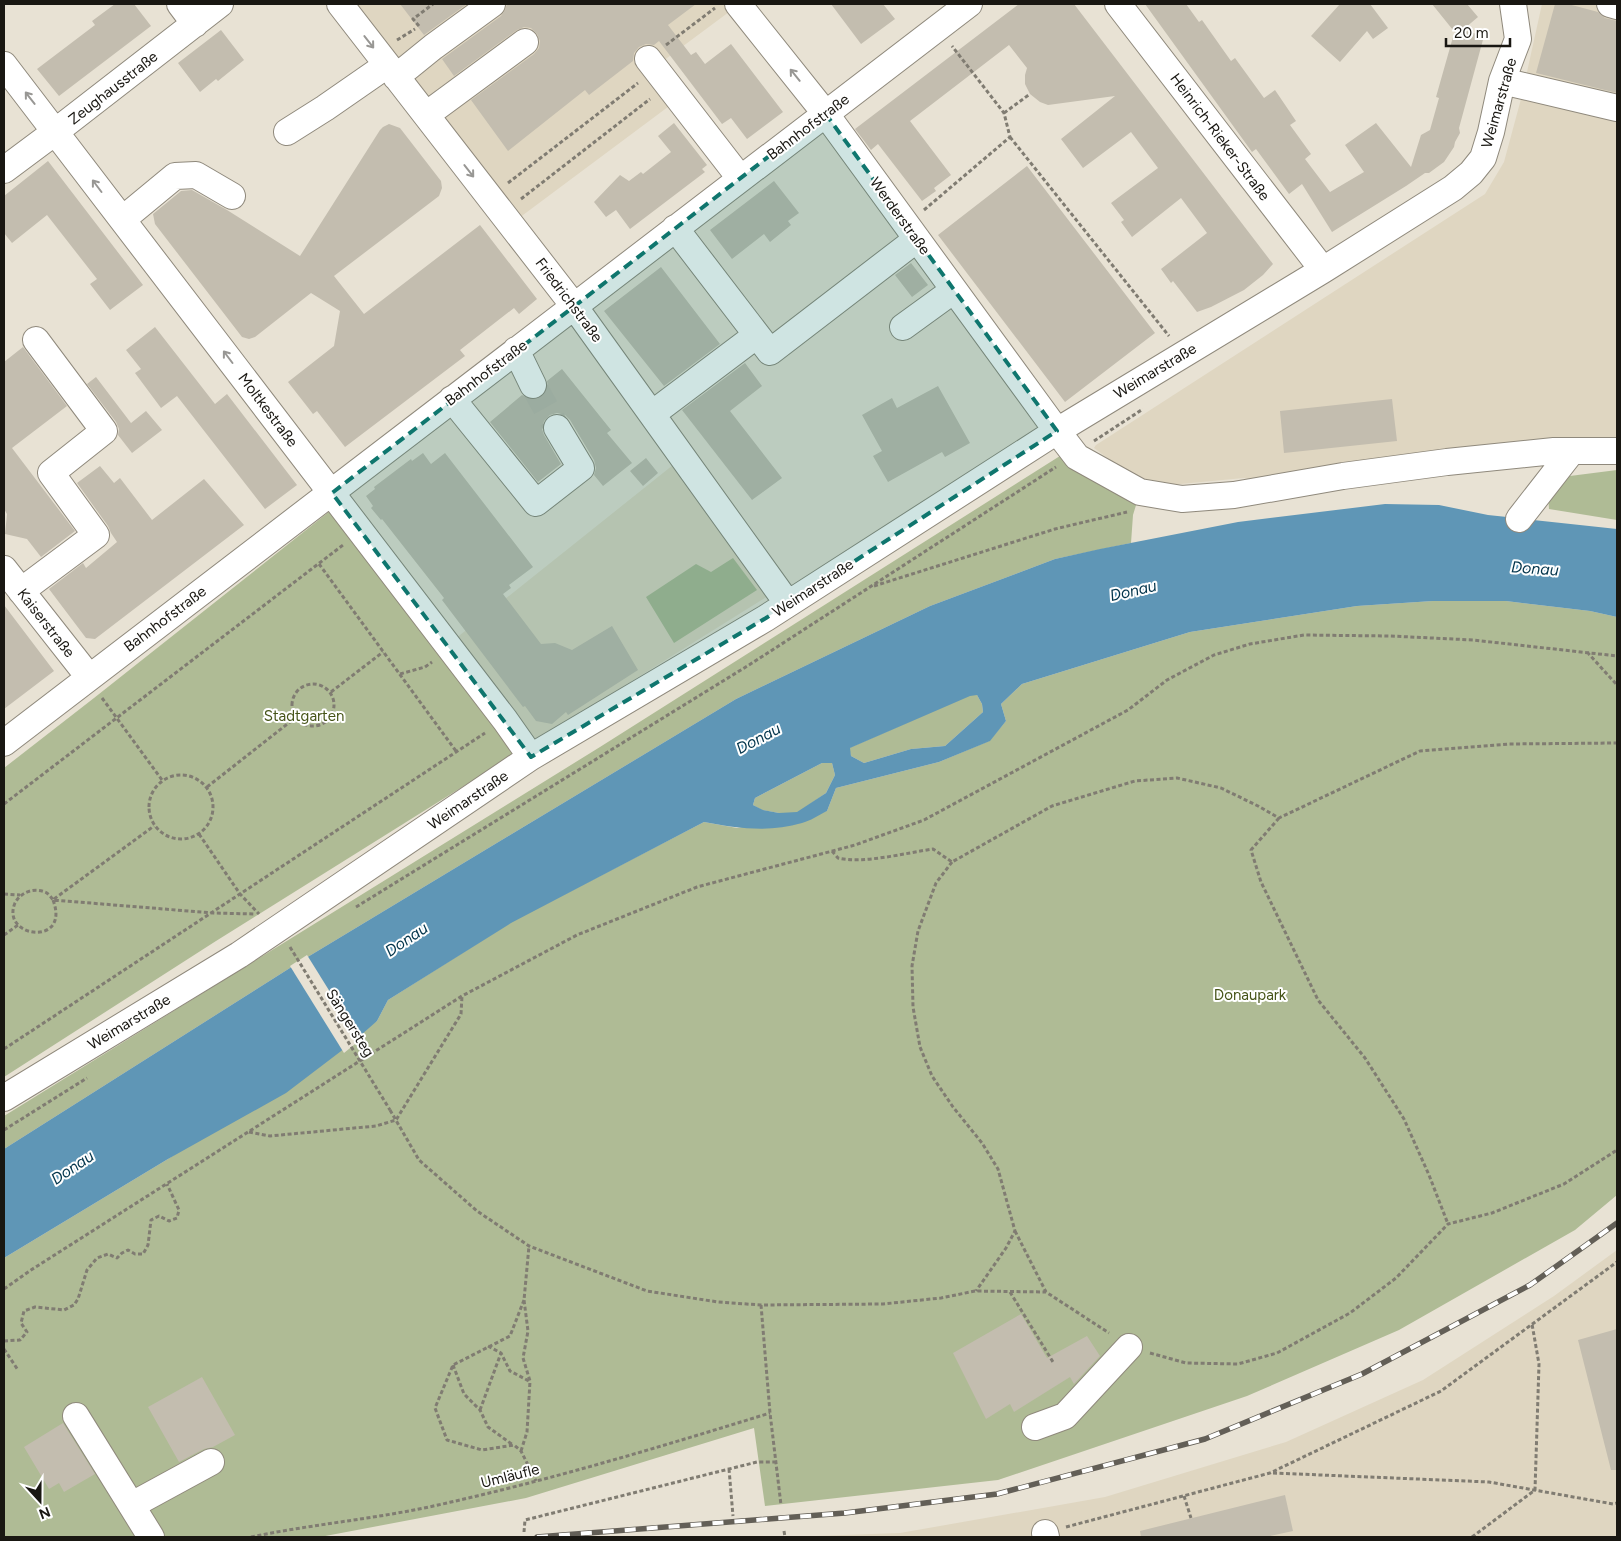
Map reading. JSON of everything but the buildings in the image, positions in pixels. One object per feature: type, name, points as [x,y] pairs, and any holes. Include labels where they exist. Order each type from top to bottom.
[{"type":"street","name":"Zeughausstraße","points":[[4,170],[55,132],[187,14],[220,4]]},
{"type":"street","name":"Friedrichstraße","points":[[340,4],[574,306],[788,604]]},
{"type":"street","points":[[287,132],[387,65],[434,47],[492,4]]},
{"type":"street","name":"Werderstraße","points":[[738,4],[825,113],[1077,457],[1140,492],[1182,499],[1234,494],[1343,476],[1447,462],[1572,451],[1617,451]]},
{"type":"street","name":"Bahnhofstraße","points":[[4,743],[93,685],[452,399],[969,4]]},
{"type":"street","name":"Heinrich-Rieker-Straße","points":[[1118,4],[1322,270]]},
{"type":"street","name":"Weimarstraße","points":[[4,1098],[239,955],[531,757],[788,604],[1057,431],[1453,188],[1471,173],[1483,158],[1491,132],[1502,81],[1518,39],[1513,4]]},
{"type":"street","points":[[1610,4],[1617,6]]},
{"type":"street","points":[[426,115],[525,42]]},
{"type":"street","name":"Moltkestraße","points":[[4,64],[505,720],[531,757]]},
{"type":"street","points":[[657,71],[740,178]]},
{"type":"street","points":[[1502,81],[1617,108]]},
{"type":"street","points":[[122,219],[175,176],[196,175],[232,196]]},
{"type":"street","points":[[675,228],[770,352],[912,232]]},
{"type":"street","points":[[903,327],[954,290]]},
{"type":"street","points":[[652,414],[757,335]]},
{"type":"street","points":[[21,591],[96,535],[51,473],[104,431],[36,340]]},
{"type":"street","points":[[516,350],[533,385]]},
{"type":"street","points":[[452,399],[536,503],[581,468],[557,428]]},
{"type":"street","points":[[1519,519],[1572,451]]},
{"type":"street","name":"Kaiserstraße","points":[[4,569],[93,685]]},
{"type":"street","points":[[1035,1427],[1066,1416],[1129,1347]]},
{"type":"street","points":[[76,1416],[151,1537]]},
{"type":"street","points":[[132,1505],[211,1462]]},
{"type":"path","points":[[419,26],[413,19],[433,4]]},
{"type":"path","points":[[496,205],[657,71],[720,4]]},
{"type":"path","points":[[387,65],[419,26],[426,21]]},
{"type":"path","points":[[950,44],[1004,113],[1010,137],[1183,354]]},
{"type":"path","points":[[496,205],[657,71]]},
{"type":"path","points":[[1004,113],[1030,94]]},
{"type":"path","points":[[912,232],[1010,137]]},
{"type":"path","points":[[356,907],[740,671],[1146,407]]},
{"type":"path","points":[[870,587],[1056,529],[1133,510]]},
{"type":"path","points":[[4,804],[360,532]]},
{"type":"path","points":[[319,563],[456,751]]},
{"type":"path","points":[[4,1289],[462,996],[577,935],[651,904],[698,887],[855,845],[924,820],[1128,710],[1167,680],[1214,655],[1250,644],[1304,635],[1390,636],[1473,640],[1586,651],[1617,656]]},
{"type":"path","points":[[400,674],[425,667],[451,650]]},
{"type":"path","points":[[1586,651],[1617,685]]},
{"type":"path","points":[[331,692],[383,652]]},
{"type":"path","points":[[309,683],[323,685],[331,692],[334,701],[333,712],[326,722],[316,726],[306,725],[295,718],[291,709],[292,698],[298,688],[309,683]]},
{"type":"path","points":[[93,685],[162,780]]},
{"type":"path","points":[[207,787],[295,718]]},
{"type":"path","points":[[4,1049],[505,720]]},
{"type":"path","points":[[1448,1224],[1429,1174],[1404,1119],[1365,1058],[1318,1000],[1261,882],[1251,850],[1278,818],[1420,751],[1509,744],[1617,743]]},
{"type":"path","points":[[176,774],[194,776],[207,787],[213,801],[211,819],[199,834],[182,839],[165,835],[154,826],[149,814],[150,793],[162,780],[176,774]]},
{"type":"path","points":[[1278,818],[1221,788],[1177,778],[1135,781],[1052,806],[952,862],[936,883],[918,931],[912,966],[912,1007],[920,1047],[932,1076],[982,1142],[998,1169],[1014,1230],[1046,1292],[1129,1347],[1186,1364],[1238,1364],[1277,1353],[1350,1313],[1396,1278],[1448,1224],[1492,1213],[1564,1184],[1617,1150]]},
{"type":"path","points":[[53,900],[154,826]]},
{"type":"path","points":[[199,834],[240,894]]},
{"type":"path","points":[[832,851],[838,858],[863,860],[933,849],[952,862]]},
{"type":"path","points":[[32,890],[45,892],[53,900],[57,908],[56,919],[48,930],[38,933],[28,932],[18,925],[14,916],[14,905],[20,896],[32,890]]},
{"type":"path","points":[[4,894],[20,896]]},
{"type":"path","points":[[53,900],[213,913],[259,914]]},
{"type":"path","points":[[4,935],[18,925]]},
{"type":"path","points":[[283,952],[298,942]]},
{"type":"path","name":"Sängersteg","points":[[290,947],[419,1160],[477,1211],[529,1246],[647,1291],[718,1302],[761,1305],[883,1304],[941,1298],[976,1291],[1046,1292]]},
{"type":"path","points":[[248,1132],[270,1136],[376,1126],[396,1120],[462,1014],[462,996]]},
{"type":"path","points":[[4,1130],[88,1077]]},
{"type":"path","points":[[4,1341],[20,1340],[28,1332],[21,1323],[24,1311],[34,1307],[64,1310],[74,1305],[78,1299],[87,1270],[97,1258],[108,1254],[117,1258],[128,1250],[135,1254],[143,1254],[148,1245],[151,1220],[159,1216],[169,1221],[178,1218],[179,1210],[167,1184]]},
{"type":"path","points":[[976,1291],[1006,1248],[1014,1230]]},
{"type":"path","points":[[521,1451],[527,1432],[530,1381],[523,1358],[528,1331],[524,1300],[529,1246]]},
{"type":"path","points":[[1045,1535],[1270,1473],[1441,1391],[1617,1262]]},
{"type":"path","points":[[1010,1292],[1053,1362]]},
{"type":"path","points":[[514,1445],[482,1450],[447,1440],[435,1408],[453,1365],[487,1346],[510,1336],[524,1300]]},
{"type":"path","points":[[761,1305],[770,1413],[781,1504]]},
{"type":"path","points":[[1532,1324],[1539,1364],[1535,1490]]},
{"type":"path","points":[[487,1346],[500,1353],[510,1372],[530,1381]]},
{"type":"path","points":[[4,1349],[18,1370]]},
{"type":"path","points":[[480,1410],[500,1353]]},
{"type":"path","points":[[453,1365],[464,1394],[480,1410],[488,1427],[521,1451],[536,1481]]},
{"type":"path","name":"Umläufle","points":[[251,1537],[277,1531],[436,1506],[536,1481],[770,1413]]},
{"type":"path","points":[[524,1532],[524,1520],[757,1462],[776,1462]]},
{"type":"path","points":[[729,1469],[734,1516]]},
{"type":"path","points":[[1270,1473],[1490,1482],[1613,1504],[1617,1503]]},
{"type":"path","points":[[1472,1537],[1535,1490]]},
{"type":"path","points":[[1184,1496],[1191,1518]]},
{"type":"path","points":[[784,1531],[784,1537]]},
{"type":"highlighted area","points":[[825,113],[1057,431],[766,618],[531,757],[332,493]]},
{"type":"shaded area","points":[[353,4],[729,4],[733,9],[663,61],[688,92],[519,218]]},
{"type":"shaded area","points":[[1542,4],[1617,4],[1617,439],[1250,480],[1244,478],[1170,485],[1154,483],[1126,472],[1094,448],[1485,194],[1504,162],[1521,99]]},
{"type":"shaded area","points":[[673,465],[771,594],[531,744],[455,639]]},
{"type":"shaded area","points":[[1617,1250],[1617,1537],[787,1537],[900,1533],[1105,1497],[1286,1442],[1423,1380],[1554,1296]]},
{"type":"green space","points":[[1071,449],[1140,492],[1133,515],[1131,543],[1055,559],[930,606],[736,699],[301,961],[4,1149],[4,1116],[600,747]]},
{"type":"green space","points":[[1617,470],[1617,520],[1549,509],[1548,493],[1562,477]]},
{"type":"green space","name":"Stadtgarten","points":[[330,511],[515,754],[216,941],[4,1077],[4,768]]},
{"type":"green space","points":[[733,558],[757,590],[674,643],[646,597],[696,564],[711,572]]},
{"type":"green space","name":"Donaupark","points":[[1433,601],[1506,601],[1590,611],[1617,617],[1617,1195],[1575,1230],[1399,1330],[1247,1396],[998,1480],[765,1506],[754,1428],[526,1498],[320,1537],[4,1537],[4,1258],[168,1159],[377,1021],[388,1000],[511,922],[704,822],[737,828],[827,811],[836,788],[939,762],[989,741],[1006,721],[1001,704],[1022,684],[1190,632],[1357,606]]},
{"type":"green space","points":[[970,695],[977,695],[982,704],[983,712],[945,746],[911,749],[864,763],[851,756],[849,748]]},
{"type":"green space","points":[[822,763],[832,763],[835,775],[826,793],[797,813],[779,813],[762,810],[753,805],[755,798]]},
{"type":"water","name":"Donau","points":[[1385,504],[1439,505],[1488,515],[1617,529],[1617,617],[1590,611],[1506,601],[1433,601],[1357,606],[1190,632],[1022,684],[1001,704],[1006,721],[990,741],[939,762],[836,788],[827,811],[802,823],[765,829],[740,828],[704,822],[511,923],[388,1000],[377,1021],[353,1042],[286,1093],[168,1159],[4,1258],[4,1149],[301,961],[736,699],[930,606],[1055,559],[1238,522]],"holes":[[[977,695],[982,704],[983,712],[945,746],[911,749],[864,763],[851,756],[850,748],[970,696]],[[822,763],[832,763],[835,775],[826,793],[797,812],[779,813],[763,810],[753,805],[755,798]]]},
{"type":"pier","points":[[307,955],[360,1040],[344,1053],[290,966]]},
{"type":"tunnel","points":[[533,385],[557,428]]},
{"type":"railway","points":[[537,1537],[845,1513],[997,1494],[1205,1439],[1362,1374],[1530,1285],[1617,1223]]}]
